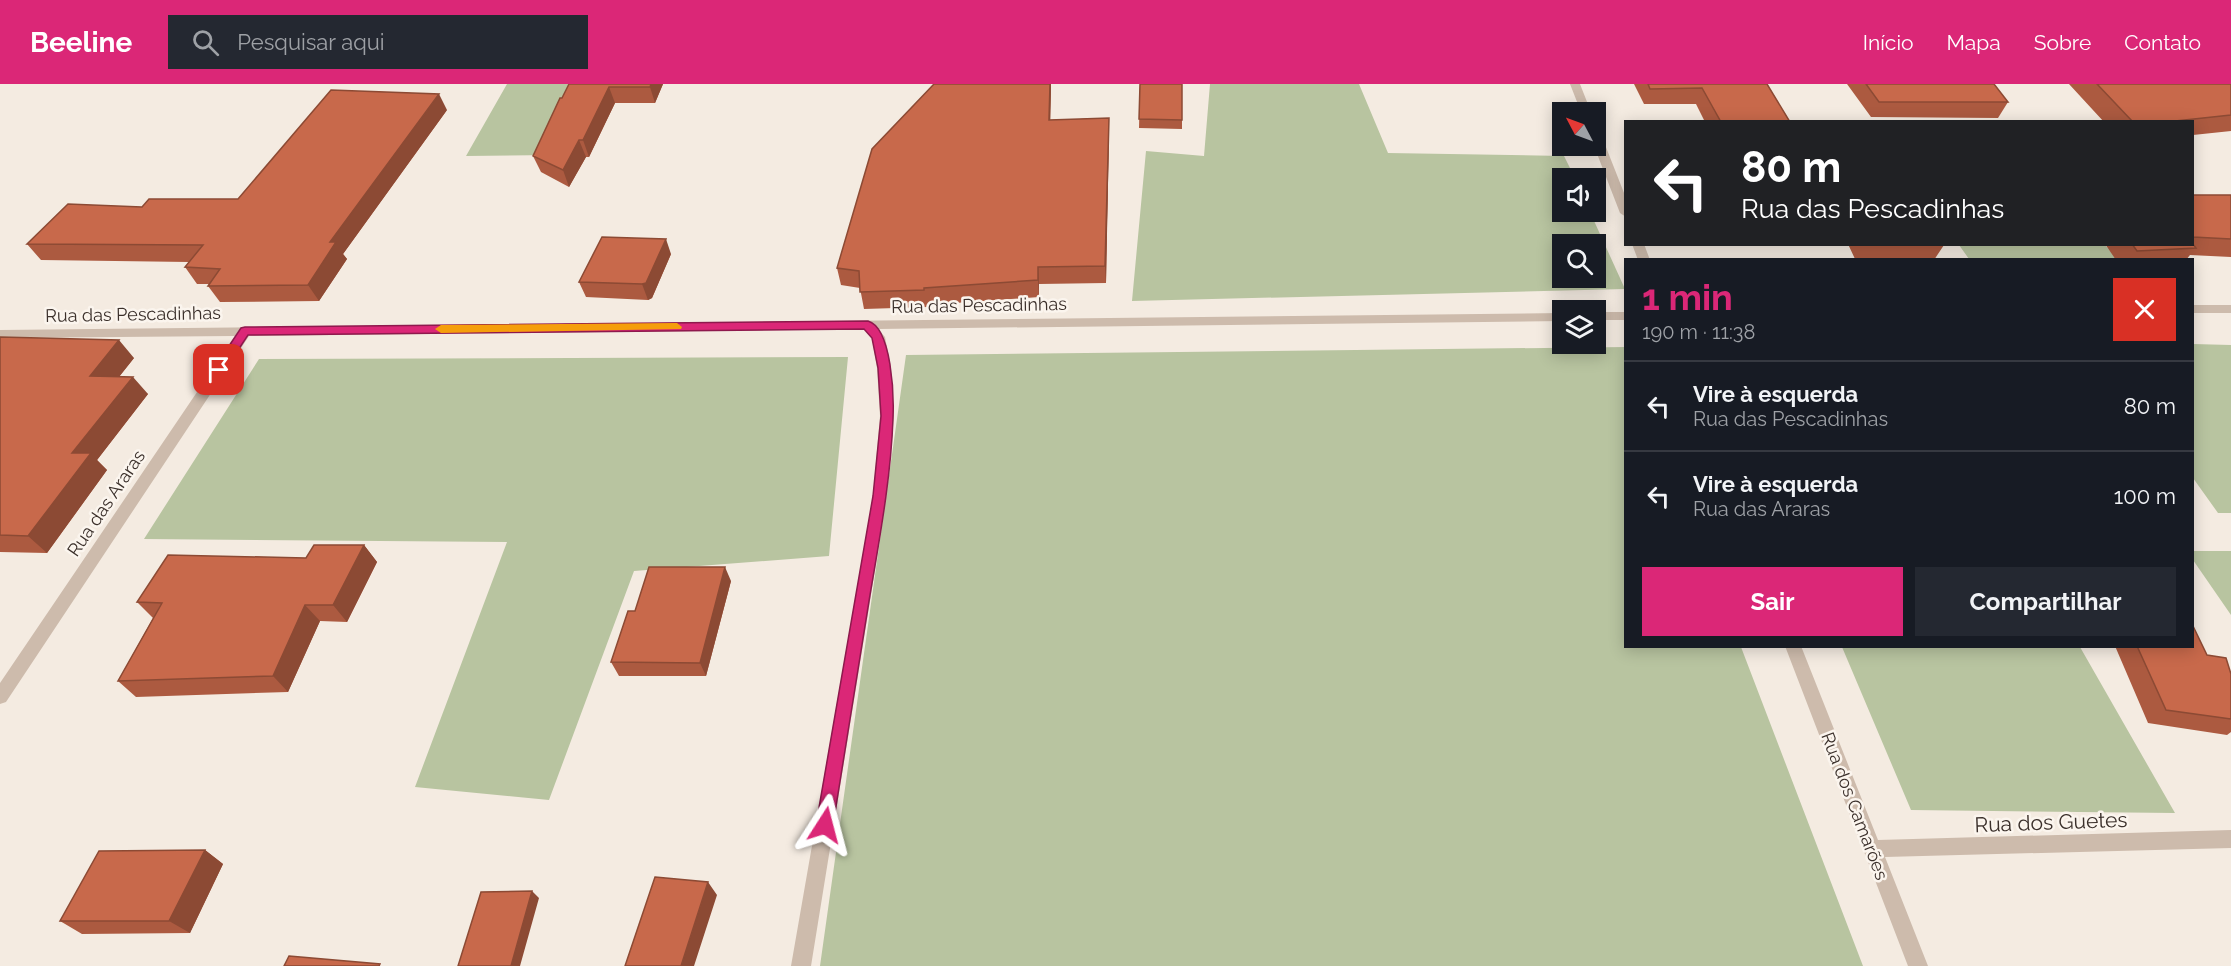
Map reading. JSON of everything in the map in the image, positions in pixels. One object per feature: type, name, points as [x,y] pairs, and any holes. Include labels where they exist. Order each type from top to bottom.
[{"type":"street","points":[[1575,84],[1582,102]]},
{"type":"street","points":[[1604,156],[1624,208]]},
{"type":"street","points":[[2194,309],[2231,309]]},
{"type":"street","points":[[1606,316],[1624,316]]},
{"type":"street","name":"Rua das Pescadinhas","points":[[0,334],[1552,317]]},
{"type":"street","points":[[801,966],[880,496],[887,406],[884,368],[878,337],[868,325]]},
{"type":"street","name":"Rua das Araras","points":[[0,697],[245,331]]},
{"type":"street","name":"Rua dos Camarões","points":[[1795,648],[1918,966]]},
{"type":"street","name":"Rua dos Guetes","points":[[1871,849],[2231,839]]},
{"type":"green space","points":[[507,84],[587,84],[552,155],[466,156]]},
{"type":"green space","points":[[1210,84],[1359,84],[1388,153],[1564,156],[1570,168],[1552,168],[1552,222],[1595,222],[1600,234],[1552,234],[1552,288],[1606,288],[1606,247],[1624,287],[1624,289],[1132,301],[1146,151],[1204,156]]},
{"type":"green space","points":[[1960,246],[2106,246],[2116,258],[1968,258]]},
{"type":"green space","points":[[2194,344],[2231,345],[2231,513],[2218,513],[2194,479]]},
{"type":"green space","points":[[1606,347],[1624,347],[1624,648],[1741,648],[1863,966],[820,966],[906,355],[1552,348],[1552,354],[1606,354]]},
{"type":"green space","points":[[848,357],[829,556],[634,571],[549,800],[415,787],[507,542],[144,539],[259,359]]},
{"type":"green space","points":[[2194,551],[2231,551],[2231,615],[2194,561]]},
{"type":"green space","points":[[1842,648],[2081,648],[2175,813],[1911,810]]},
{"type":"building","points":[[569,84],[651,84],[650,87],[609,87],[583,140],[579,140],[563,170],[533,156]]},
{"type":"building","points":[[934,84],[1050,84],[1049,120],[1109,118],[1105,266],[1038,267],[1038,280],[924,288],[924,290],[860,292],[859,271],[837,268],[872,149]]},
{"type":"building","points":[[1140,84],[1182,84],[1182,120],[1139,119]]},
{"type":"building","points":[[1648,84],[1767,84],[1789,120],[1720,120],[1702,88],[1650,89]]},
{"type":"building","points":[[1866,84],[1994,84],[2008,102],[1879,102]]},
{"type":"building","points":[[2097,84],[2231,84],[2231,115],[2185,120],[2131,120]]},
{"type":"building","points":[[331,90],[439,94],[330,242],[336,242],[308,285],[208,286],[220,269],[185,267],[203,245],[27,244],[68,204],[142,207],[149,199],[238,199]]},
{"type":"building","points":[[2194,195],[2231,195],[2231,239],[2194,237]]},
{"type":"building","points":[[602,237],[666,239],[646,283],[579,282]]},
{"type":"building","points":[[2194,245],[2196,248],[2137,251],[2133,246]]},
{"type":"building","points":[[0,337],[119,340],[90,376],[133,377],[72,453],[91,453],[28,536],[0,535]]},
{"type":"building","points":[[314,545],[364,545],[333,605],[305,605],[273,676],[118,681],[162,603],[137,602],[168,555],[306,558]]},
{"type":"building","points":[[649,567],[725,567],[700,663],[611,662],[628,611],[635,611]]},
{"type":"building","points":[[2194,628],[2207,655],[2226,658],[2231,674],[2231,719],[2166,710],[2138,648],[2194,648]]},
{"type":"building","points":[[205,850],[169,921],[60,921],[99,851]]},
{"type":"building","points":[[655,877],[708,882],[681,966],[625,966]]},
{"type":"building","points":[[532,891],[511,966],[458,966],[481,892]]},
{"type":"building","points":[[289,956],[380,964],[379,966],[284,966]]},
{"type":"slow traffic","points":[[441,329],[677,327]]},
{"type":"route","points":[[219,370],[245,331],[868,325],[878,337],[884,368],[887,416],[880,496],[825,825]]}]
